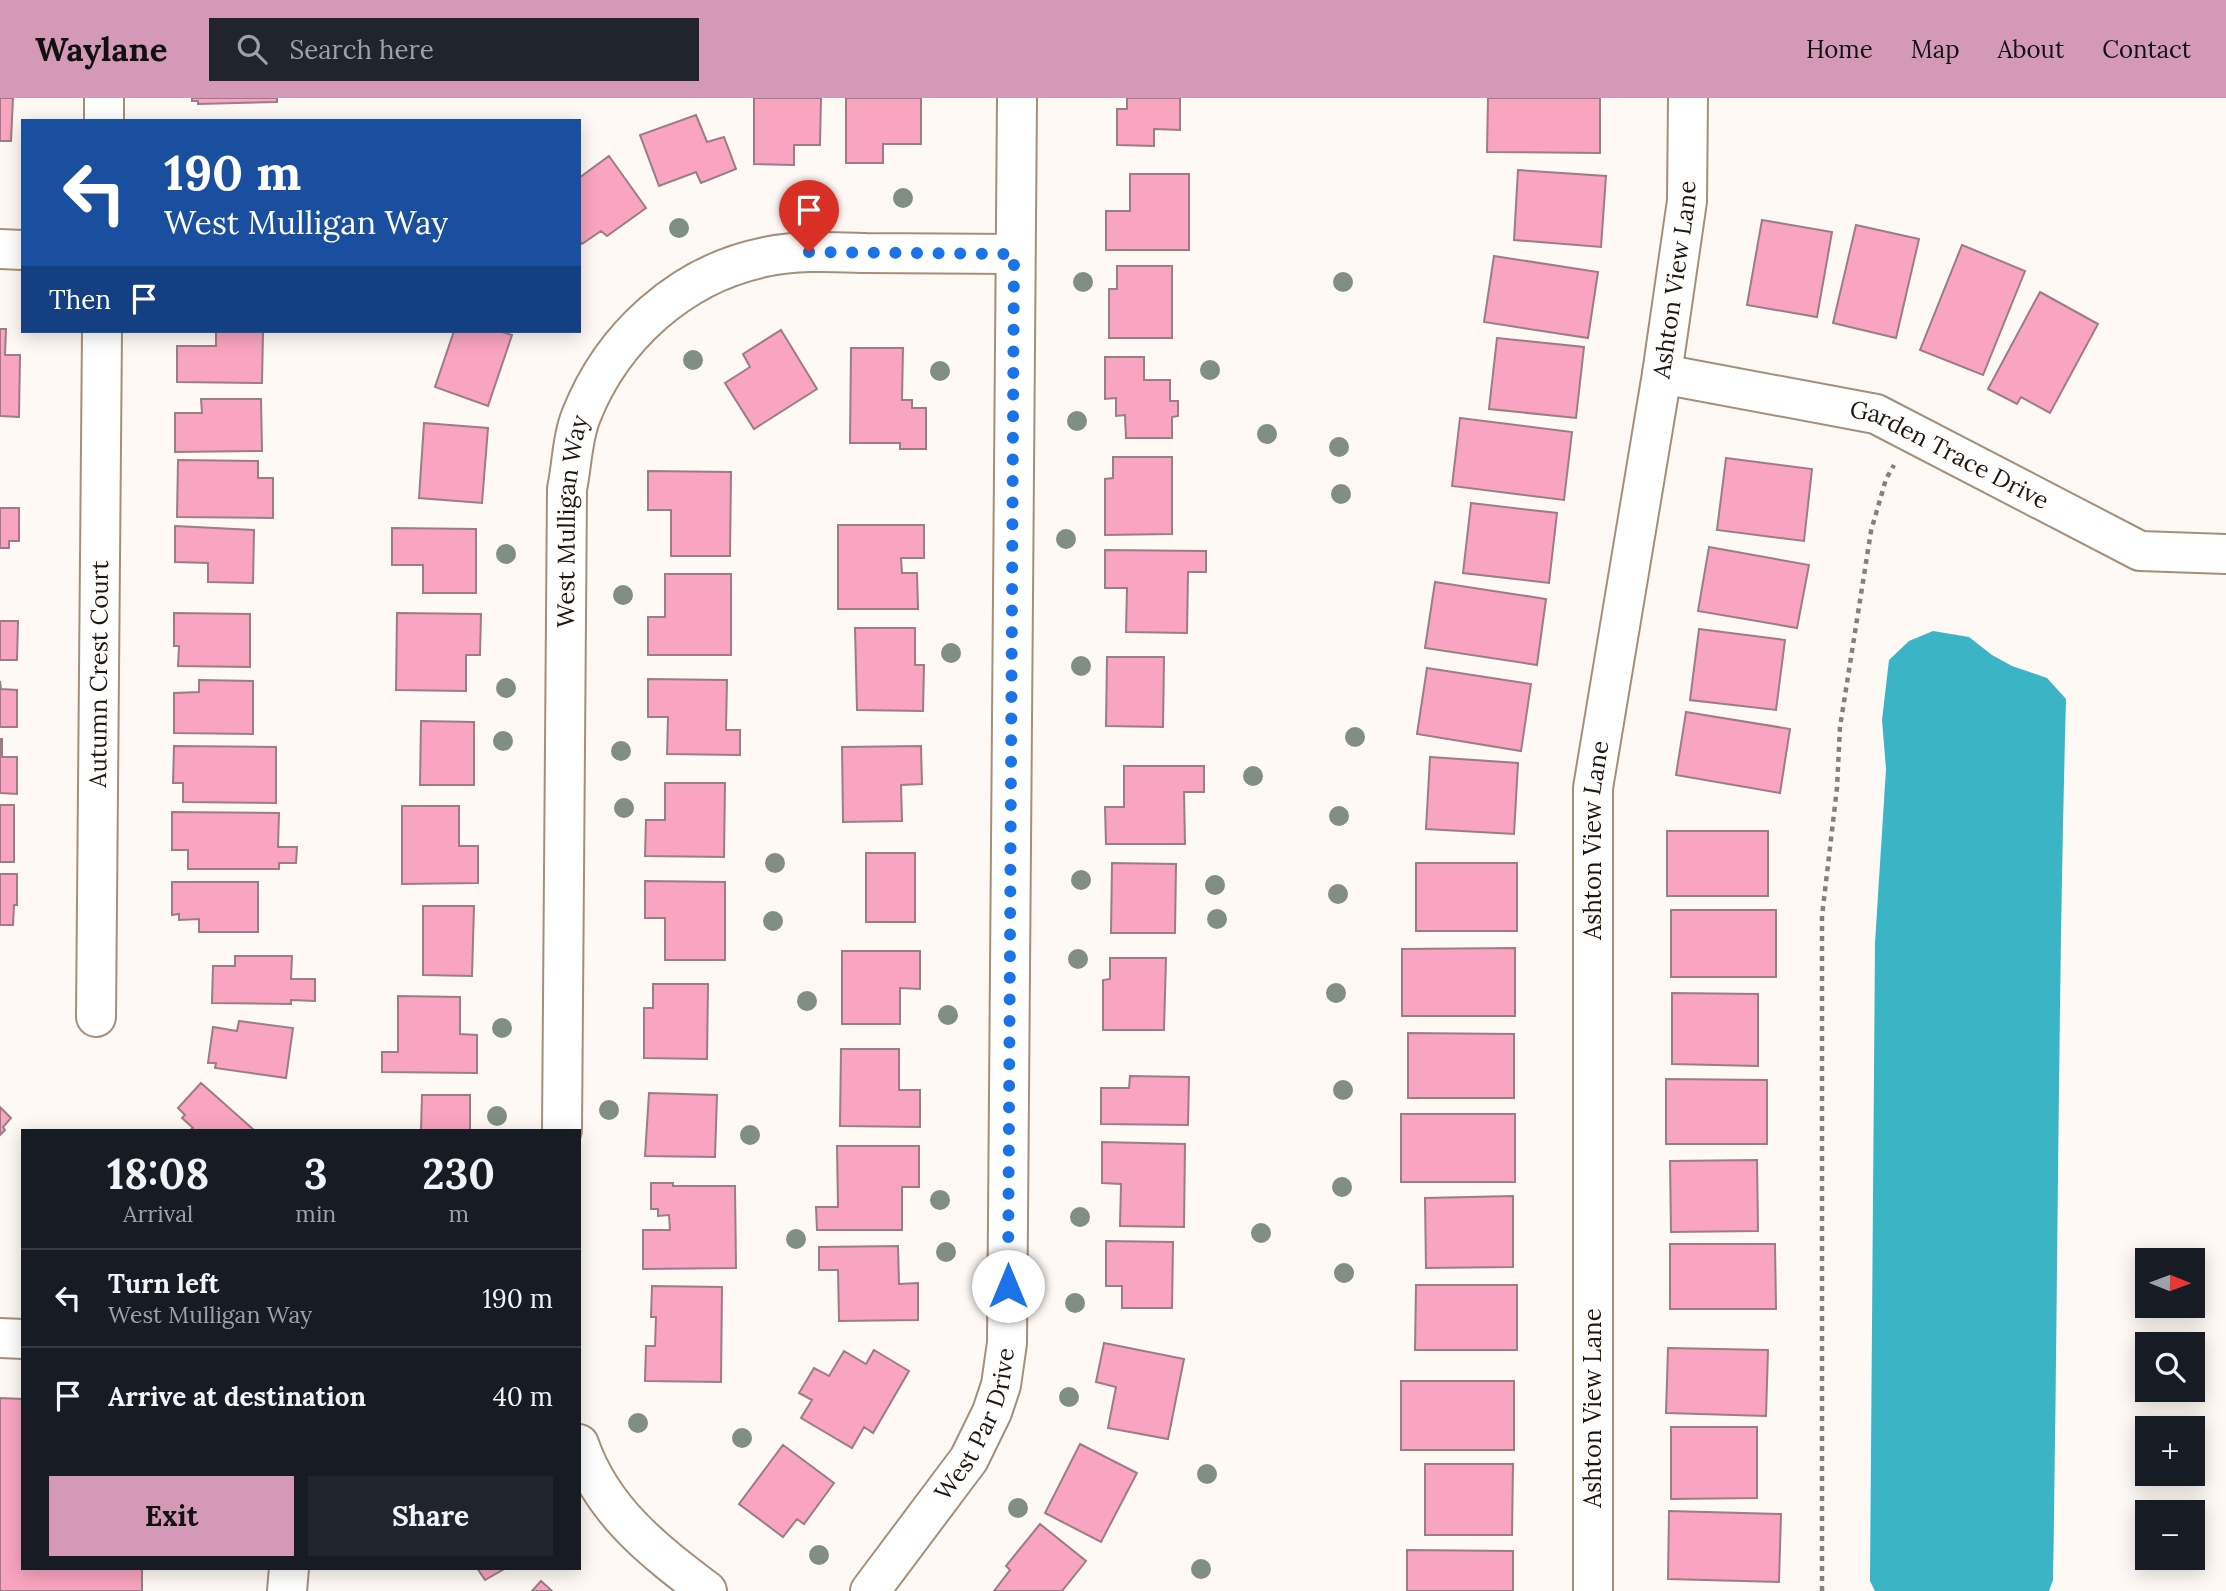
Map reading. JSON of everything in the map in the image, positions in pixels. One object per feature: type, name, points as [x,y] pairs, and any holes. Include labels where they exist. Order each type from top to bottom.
[{"type":"street","points":[[104,98],[104,119]]},
{"type":"street","name":"West Par Drive","points":[[870,1591],[969,1459],[992,1412],[1001,1385],[1007,1343],[1017,98]]},
{"type":"street","name":"Ashton View Lane","points":[[1593,1591],[1593,788],[1662,374],[1687,201],[1688,98]]},
{"type":"street","points":[[0,249],[21,250]]},
{"type":"street","name":"West Mulligan Way","points":[[562,1129],[567,489],[580,420],[591,392],[614,354],[637,327],[660,307],[685,289],[742,262],[767,256],[809,252],[1014,254]]},
{"type":"street","name":"Autumn Crest Court","points":[[96,1017],[102,333]]},
{"type":"street","name":"Garden Trace Drive","points":[[1662,374],[1876,414],[2140,551],[2226,554]]},
{"type":"street","points":[[0,1338],[21,1339]]},
{"type":"street","points":[[581,1450],[620,1516],[663,1558],[707,1591]]},
{"type":"street","points":[[287,1591],[289,1570]]},
{"type":"path","points":[[1822,1591],[1822,916],[1838,788],[1840,727],[1871,531],[1886,479],[1894,464]]},
{"type":"water","points":[[1933,631],[1969,637],[2012,666],[2047,678],[2066,699],[2053,1580],[2049,1591],[1875,1591],[1870,1581],[1875,943],[1886,769],[1882,720],[1889,660],[1909,641]]},
{"type":"building","points":[[0,98],[13,98],[11,141],[0,141]]},
{"type":"building","points":[[192,98],[277,98],[277,102],[198,104],[198,101],[192,101]]},
{"type":"building","points":[[754,98],[821,98],[820,145],[794,145],[794,165],[754,164]]},
{"type":"building","points":[[846,98],[921,98],[921,144],[883,144],[883,163],[846,163]]},
{"type":"building","points":[[1127,98],[1180,98],[1180,130],[1154,129],[1154,146],[1117,145],[1117,109],[1127,109]]},
{"type":"building","points":[[1488,98],[1600,98],[1600,153],[1487,152]]},
{"type":"building","points":[[696,115],[707,142],[724,137],[736,169],[701,183],[696,172],[659,186],[640,135]]},
{"type":"building","points":[[609,156],[646,208],[607,236],[601,231],[582,244],[581,177]]},
{"type":"building","points":[[1518,170],[1606,176],[1601,247],[1514,240]]},
{"type":"building","points":[[1130,174],[1189,174],[1189,250],[1106,250],[1106,211],[1130,211]]},
{"type":"building","points":[[1762,220],[1832,232],[1817,317],[1747,305]]},
{"type":"building","points":[[1856,225],[1919,239],[1896,338],[1833,323]]},
{"type":"building","points":[[1962,245],[2025,271],[1983,375],[1920,350]]},
{"type":"building","points":[[1494,256],[1598,272],[1588,338],[1484,322]]},
{"type":"building","points":[[1117,266],[1172,266],[1172,338],[1109,338],[1109,289],[1117,289]]},
{"type":"building","points":[[2040,292],[2098,324],[2050,413],[2021,397],[2017,404],[1988,389]]},
{"type":"building","points":[[0,329],[6,329],[5,355],[20,355],[19,417],[0,416]]},
{"type":"building","points":[[781,330],[817,389],[754,429],[725,383],[750,367],[743,354]]},
{"type":"building","points":[[216,333],[263,333],[262,383],[177,382],[177,346],[216,346]]},
{"type":"building","points":[[453,333],[512,335],[488,406],[435,387]]},
{"type":"building","points":[[1497,338],[1584,347],[1576,418],[1489,409]]},
{"type":"building","points":[[851,348],[903,348],[902,400],[912,400],[912,408],[926,408],[926,449],[900,449],[900,443],[850,443]]},
{"type":"building","points":[[1105,357],[1144,357],[1144,380],[1170,380],[1170,401],[1178,401],[1178,416],[1172,417],[1172,438],[1126,438],[1125,415],[1116,416],[1116,398],[1105,399]]},
{"type":"building","points":[[201,399],[261,399],[262,451],[175,452],[175,413],[202,413]]},
{"type":"building","points":[[1460,418],[1572,432],[1564,500],[1452,486]]},
{"type":"building","points":[[424,423],[488,428],[482,503],[419,498]]},
{"type":"building","points":[[1113,457],[1172,457],[1172,534],[1105,535],[1105,479],[1113,478]]},
{"type":"building","points":[[1726,458],[1812,469],[1804,541],[1717,530]]},
{"type":"building","points":[[178,460],[258,461],[258,478],[273,478],[273,518],[177,517]]},
{"type":"building","points":[[648,471],[731,472],[730,556],[671,556],[671,510],[648,510]]},
{"type":"building","points":[[1471,503],[1557,513],[1549,583],[1463,573]]},
{"type":"building","points":[[0,508],[19,508],[19,541],[9,541],[9,548],[0,548]]},
{"type":"building","points":[[838,525],[924,525],[924,558],[901,558],[902,573],[917,573],[918,609],[838,609]]},
{"type":"building","points":[[175,526],[254,530],[253,583],[208,582],[208,563],[175,562]]},
{"type":"building","points":[[392,528],[476,529],[476,593],[423,593],[423,565],[392,565]]},
{"type":"building","points":[[1709,547],[1809,565],[1797,628],[1698,611]]},
{"type":"building","points":[[1105,550],[1206,551],[1206,572],[1188,572],[1187,633],[1126,632],[1127,588],[1105,588]]},
{"type":"building","points":[[665,574],[731,574],[731,655],[648,655],[648,617],[665,617]]},
{"type":"building","points":[[1435,582],[1546,599],[1537,665],[1425,648]]},
{"type":"building","points":[[174,613],[250,614],[250,667],[178,666],[179,646],[174,646]]},
{"type":"building","points":[[397,613],[481,614],[480,655],[466,655],[466,691],[396,690]]},
{"type":"building","points":[[0,621],[18,621],[17,660],[0,660]]},
{"type":"building","points":[[855,628],[915,628],[915,665],[924,665],[923,711],[857,710]]},
{"type":"building","points":[[1699,629],[1785,640],[1776,710],[1690,700]]},
{"type":"building","points":[[1107,657],[1164,657],[1163,727],[1106,726]]},
{"type":"building","points":[[1427,668],[1531,684],[1521,751],[1417,734]]},
{"type":"building","points":[[648,679],[727,680],[726,730],[740,730],[740,755],[667,754],[668,717],[648,717]]},
{"type":"building","points":[[199,680],[253,681],[253,734],[174,733],[174,693],[199,692]]},
{"type":"building","points":[[0,681],[1,689],[17,690],[17,727],[0,727]]},
{"type":"building","points":[[1686,712],[1790,729],[1780,793],[1676,775]]},
{"type":"building","points":[[421,721],[474,722],[474,785],[420,785]]},
{"type":"building","points":[[0,739],[2,757],[17,757],[17,794],[0,793]]},
{"type":"building","points":[[174,746],[276,747],[276,803],[183,802],[183,783],[173,783]]},
{"type":"building","points":[[921,746],[922,784],[901,785],[902,821],[843,822],[842,747]]},
{"type":"building","points":[[1430,757],[1518,763],[1514,834],[1426,829]]},
{"type":"building","points":[[1124,766],[1204,766],[1204,792],[1184,792],[1185,844],[1106,844],[1105,807],[1124,807]]},
{"type":"building","points":[[665,783],[725,783],[724,857],[645,856],[646,820],[665,820]]},
{"type":"building","points":[[0,805],[14,805],[14,862],[0,862]]},
{"type":"building","points":[[402,806],[459,806],[459,846],[478,846],[478,883],[402,884]]},
{"type":"building","points":[[172,812],[279,813],[278,847],[297,847],[296,863],[279,863],[279,869],[188,869],[188,850],[172,850]]},
{"type":"building","points":[[1667,831],[1768,831],[1768,896],[1667,896]]},
{"type":"building","points":[[866,853],[915,853],[915,922],[866,922]]},
{"type":"building","points":[[1112,863],[1176,864],[1175,933],[1111,933]]},
{"type":"building","points":[[1416,863],[1517,863],[1517,931],[1416,931]]},
{"type":"building","points":[[0,874],[17,874],[17,905],[14,905],[13,925],[0,925]]},
{"type":"building","points":[[645,881],[725,882],[725,960],[665,960],[665,918],[645,918]]},
{"type":"building","points":[[172,882],[258,882],[258,932],[199,932],[199,919],[179,920],[179,914],[172,915]]},
{"type":"building","points":[[423,906],[474,906],[472,976],[423,975]]},
{"type":"building","points":[[1671,910],[1776,910],[1776,977],[1671,977]]},
{"type":"building","points":[[1515,948],[1515,1016],[1402,1016],[1402,949]]},
{"type":"building","points":[[842,951],[920,951],[920,989],[900,988],[900,1024],[842,1024]]},
{"type":"building","points":[[235,956],[292,956],[291,979],[315,979],[315,1001],[291,1000],[291,1004],[212,1003],[213,966],[235,966]]},
{"type":"building","points":[[1110,958],[1166,958],[1164,1030],[1103,1030],[1103,980],[1110,979]]},
{"type":"building","points":[[653,984],[708,984],[707,1059],[644,1058],[644,1008],[653,1008]]},
{"type":"building","points":[[1672,993],[1758,994],[1758,1066],[1672,1064]]},
{"type":"building","points":[[398,996],[460,997],[460,1034],[477,1035],[477,1073],[382,1072],[382,1052],[398,1052]]},
{"type":"building","points":[[239,1021],[293,1028],[286,1078],[215,1068],[216,1063],[208,1063],[213,1027],[237,1031]]},
{"type":"building","points":[[1408,1033],[1514,1034],[1514,1098],[1408,1098]]},
{"type":"building","points":[[841,1049],[899,1049],[899,1090],[920,1090],[920,1127],[840,1126]]},
{"type":"building","points":[[1130,1076],[1189,1077],[1188,1125],[1101,1124],[1101,1088],[1129,1088]]},
{"type":"building","points":[[1666,1079],[1767,1080],[1767,1144],[1666,1144]]},
{"type":"building","points":[[201,1083],[253,1129],[192,1129],[182,1118],[185,1115],[178,1108]]},
{"type":"building","points":[[649,1093],[717,1095],[715,1157],[645,1156]]},
{"type":"building","points":[[422,1095],[470,1095],[470,1129],[421,1129]]},
{"type":"building","points":[[0,1107],[11,1118],[0,1135]]},
{"type":"building","points":[[1401,1114],[1515,1114],[1515,1182],[1401,1182]]},
{"type":"building","points":[[1102,1142],[1185,1144],[1184,1227],[1120,1226],[1121,1184],[1102,1183]]},
{"type":"building","points":[[837,1146],[919,1146],[919,1187],[902,1187],[902,1230],[817,1230],[816,1207],[838,1207]]},
{"type":"building","points":[[1757,1160],[1758,1231],[1671,1232],[1670,1161]]},
{"type":"building","points":[[651,1183],[673,1183],[673,1186],[735,1186],[736,1268],[643,1269],[643,1230],[670,1230],[669,1215],[658,1216],[658,1209],[651,1209]]},
{"type":"building","points":[[1513,1196],[1513,1267],[1426,1268],[1425,1198]]},
{"type":"building","points":[[1106,1241],[1173,1242],[1172,1308],[1122,1308],[1122,1286],[1106,1286]]},
{"type":"building","points":[[1670,1244],[1775,1244],[1776,1309],[1670,1309]]},
{"type":"building","points":[[898,1246],[899,1284],[918,1283],[918,1320],[839,1321],[838,1270],[819,1270],[819,1247]]},
{"type":"building","points":[[1416,1285],[1517,1285],[1517,1350],[1415,1350]]},
{"type":"building","points":[[652,1286],[722,1287],[721,1382],[645,1381],[646,1346],[655,1346],[656,1317],[651,1317]]},
{"type":"building","points":[[1104,1343],[1184,1359],[1168,1439],[1108,1428],[1116,1387],[1096,1382]]},
{"type":"building","points":[[1668,1348],[1768,1350],[1766,1416],[1666,1413]]},
{"type":"building","points":[[874,1350],[909,1371],[873,1433],[864,1427],[852,1448],[801,1418],[812,1400],[799,1393],[814,1368],[829,1376],[844,1351],[866,1364]]},
{"type":"building","points":[[1401,1381],[1514,1381],[1514,1450],[1401,1450]]},
{"type":"building","points":[[0,1398],[21,1399],[21,1570],[142,1570],[142,1591],[0,1591]]},
{"type":"building","points":[[1671,1427],[1757,1427],[1757,1498],[1671,1499]]},
{"type":"building","points":[[1080,1444],[1137,1473],[1101,1542],[1045,1513]]},
{"type":"building","points":[[783,1445],[834,1483],[804,1524],[797,1519],[783,1537],[739,1504]]},
{"type":"building","points":[[1425,1464],[1513,1464],[1512,1535],[1425,1535]]},
{"type":"building","points":[[1669,1511],[1781,1514],[1779,1582],[1668,1579]]},
{"type":"building","points":[[1040,1524],[1086,1561],[1062,1591],[994,1591],[1010,1570],[1006,1566]]},
{"type":"building","points":[[1407,1550],[1513,1551],[1513,1591],[1407,1591]]},
{"type":"building","points":[[478,1570],[502,1570],[485,1580]]},
{"type":"building","points":[[541,1581],[552,1591],[532,1591]]},
{"type":"route","points":[[809,252],[1014,254],[1008,1286]]}]
